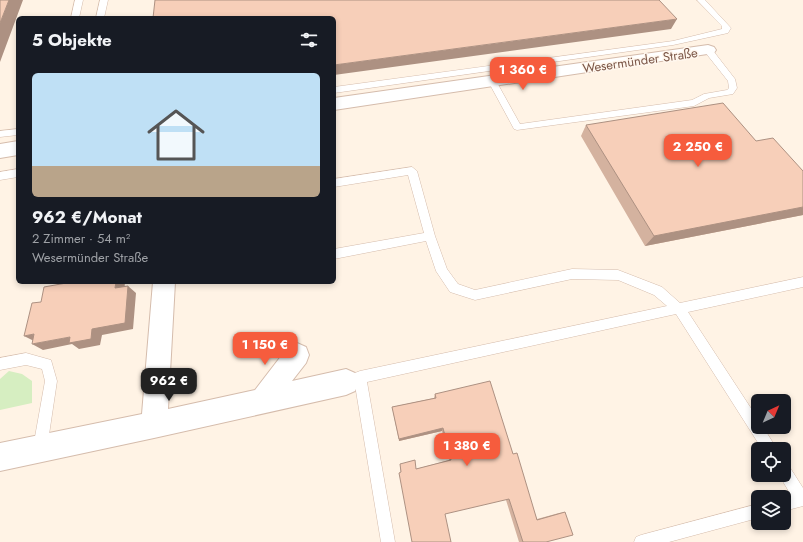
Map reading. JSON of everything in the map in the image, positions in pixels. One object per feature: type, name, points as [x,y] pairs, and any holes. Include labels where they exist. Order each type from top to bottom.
[{"type":"street","name":"Wesermünder Straße","points":[[336,104],[708,50]]},
{"type":"street","points":[[0,151],[16,148]]},
{"type":"street","points":[[154,425],[164,284]]},
{"type":"street","points":[[263,400],[297,355]]},
{"type":"street","points":[[0,457],[154,425],[353,379]]},
{"type":"lane","points":[[75,16],[80,0]]},
{"type":"lane","points":[[100,16],[104,0]]},
{"type":"lane","points":[[336,90],[673,43],[724,31],[727,28],[725,25],[701,0]]},
{"type":"lane","points":[[492,81],[517,127],[694,103],[707,96],[730,92],[733,88],[732,81],[708,50]]},
{"type":"lane","points":[[0,134],[16,132]]},
{"type":"lane","points":[[336,184],[412,171],[430,236],[442,271],[454,288],[475,295],[572,274],[618,275],[658,291],[679,309],[765,442]]},
{"type":"lane","points":[[0,176],[16,172]]},
{"type":"lane","points":[[336,254],[430,236]]},
{"type":"lane","points":[[388,542],[353,379],[803,282]]},
{"type":"lane","points":[[0,364],[26,359],[47,364],[51,381],[39,449]]},
{"type":"lane","points":[[791,481],[803,499],[791,502]]},
{"type":"lane","points":[[641,542],[751,513]]},
{"type":"green space","points":[[9,371],[22,374],[32,381],[32,403],[0,410],[0,379]]},
{"type":"building","points":[[0,0],[9,0],[0,23]]},
{"type":"building","points":[[155,0],[659,0],[677,19],[336,65],[336,16],[153,16]]},
{"type":"building","points":[[723,103],[756,141],[773,138],[803,171],[803,207],[654,236],[586,125]]},
{"type":"building","points":[[61,284],[116,284],[115,288],[128,286],[125,323],[92,329],[91,339],[69,343],[70,337],[32,344],[34,334],[24,336],[32,303],[41,302],[44,287]]},
{"type":"building","points":[[490,381],[513,454],[517,453],[537,520],[565,512],[573,535],[546,542],[523,542],[509,499],[445,514],[451,542],[412,542],[399,473],[401,472],[400,464],[415,460],[416,469],[451,460],[443,428],[399,439],[392,407],[436,398],[435,394]]}]
